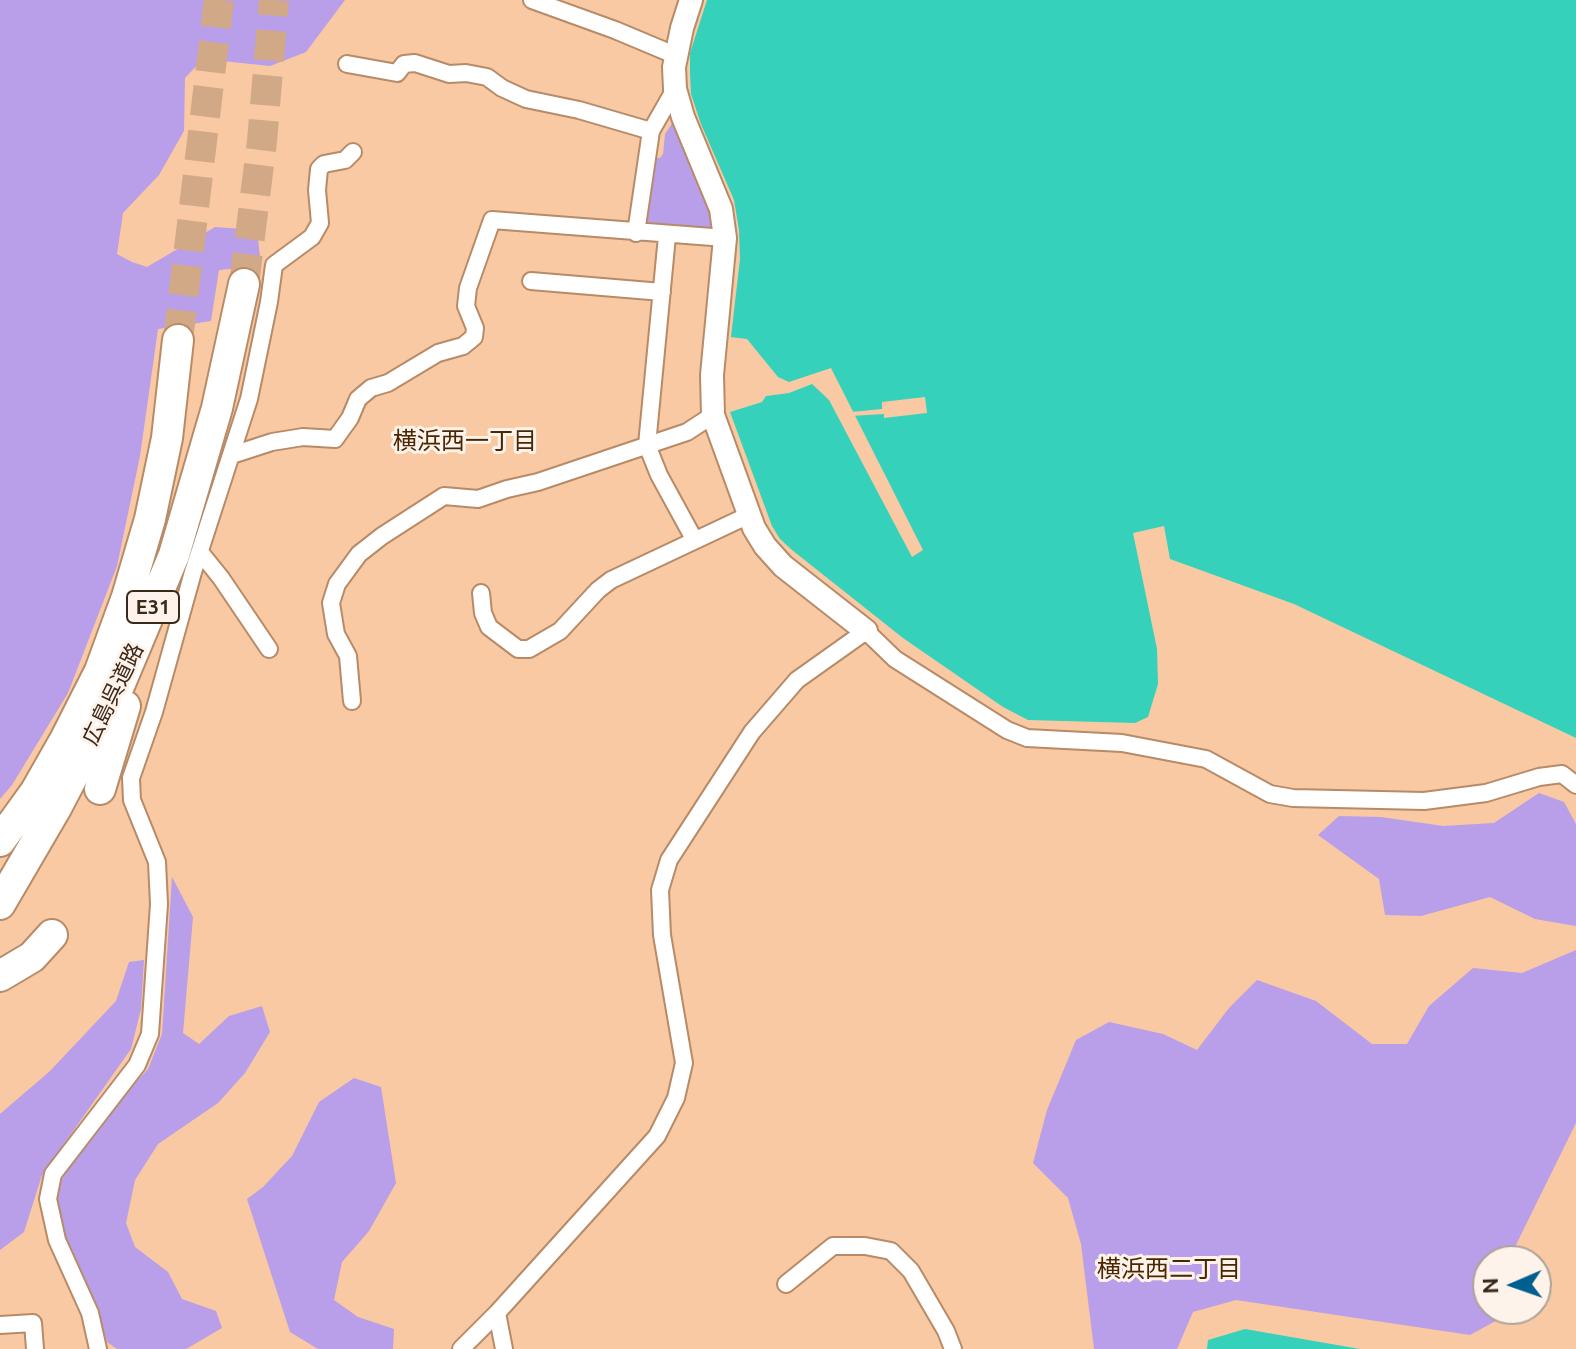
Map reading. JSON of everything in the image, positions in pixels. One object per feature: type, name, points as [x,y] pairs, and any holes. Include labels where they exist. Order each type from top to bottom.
[{"type":"highway","name":"広島呉道路","points":[[0,904],[56,808],[187,554],[244,284]]},
{"type":"highway","name":"広島呉道路","points":[[0,841],[36,791],[65,740],[100,671],[127,597],[150,519],[167,438],[178,340]]},
{"type":"highway","points":[[100,789],[187,554]]},
{"type":"highway","points":[[0,976],[32,957],[52,935]]},
{"type":"street","points":[[532,0],[677,56]]},
{"type":"street","points":[[691,0],[677,56],[675,89],[683,117],[721,209],[725,238],[712,375],[713,415],[749,515],[765,546],[783,566],[866,631],[895,659],[1007,730],[1027,738],[1122,743],[1206,759],[1270,794],[1293,798],[1424,801],[1486,793],[1539,777],[1562,774],[1576,785]]},
{"type":"street","points":[[347,64],[397,73],[404,64],[415,63],[449,74],[487,77],[526,99],[579,110],[651,131]]},
{"type":"street","points":[[636,233],[651,131],[675,89]]},
{"type":"street","points":[[98,1349],[90,1313],[57,1240],[48,1199],[53,1174],[137,1065],[150,1034],[159,904],[157,862],[132,800],[131,778],[154,712],[187,554],[232,455],[249,399],[274,265],[312,237],[320,223],[319,169],[324,164],[345,160],[353,152]]},
{"type":"street","points":[[232,455],[303,437],[335,439],[350,418],[358,399],[371,388],[388,383],[438,353],[463,346],[474,337],[475,328],[466,306],[468,288],[492,220],[667,236],[725,238]]},
{"type":"street","points":[[667,236],[647,445],[659,475],[694,539]]},
{"type":"street","points":[[531,281],[662,292]]},
{"type":"street","points":[[352,701],[348,656],[336,634],[331,603],[337,584],[359,554],[444,496],[478,499],[687,432],[713,415]]},
{"type":"street","points":[[481,593],[483,613],[489,627],[518,649],[529,649],[560,631],[611,580],[749,515]]},
{"type":"street","points":[[187,554],[221,578],[269,649]]},
{"type":"street","points":[[461,1349],[657,1136],[676,1098],[684,1063],[662,935],[660,890],[669,860],[752,732],[797,680],[866,631]]},
{"type":"street","points":[[786,1284],[833,1246],[865,1246],[891,1251],[911,1271],[953,1349]]},
{"type":"street","points":[[497,1313],[504,1349]]},
{"type":"street","points":[[0,1325],[33,1323],[35,1349]]},
{"type":"shaded area","points":[[0,0],[345,0],[306,52],[270,66],[203,59],[185,78],[184,131],[159,175],[123,213],[117,254],[132,262],[147,267],[215,227],[257,230],[261,266],[219,270],[211,321],[158,329],[140,456],[117,566],[68,693],[12,785],[0,799]]},
{"type":"shaded area","points":[[673,122],[679,123],[719,236],[642,231],[650,158],[660,158],[663,154],[665,134]]},
{"type":"shaded area","points":[[1539,793],[1564,802],[1576,824],[1576,926],[1535,919],[1490,897],[1421,916],[1385,915],[1379,879],[1318,835],[1339,816],[1381,817],[1443,826],[1494,823]]},
{"type":"shaded area","points":[[172,877],[193,917],[183,1033],[199,1044],[229,1016],[262,1006],[270,1032],[245,1073],[218,1103],[158,1144],[135,1180],[126,1223],[135,1247],[168,1272],[182,1299],[216,1311],[222,1328],[186,1349],[117,1349],[107,1342],[98,1312],[65,1239],[57,1202],[62,1179],[97,1125],[148,1069],[162,1034]]},
{"type":"shaded area","points":[[1576,950],[1576,1123],[1516,1245],[1472,1245],[1472,1325],[1488,1325],[1470,1335],[1236,1300],[1193,1312],[1177,1349],[1094,1349],[1081,1244],[1068,1198],[1033,1163],[1047,1110],[1076,1040],[1109,1022],[1163,1034],[1197,1050],[1229,1008],[1257,980],[1316,1001],[1372,1044],[1407,1044],[1429,1006],[1473,968],[1522,973]]},
{"type":"shaded area","points":[[144,960],[141,1009],[131,1049],[42,1175],[24,1232],[0,1250],[0,1114],[50,1071],[116,1001],[129,962]]},
{"type":"shaded area","points":[[354,1078],[381,1087],[396,1183],[369,1231],[342,1262],[334,1300],[358,1317],[394,1329],[393,1349],[318,1349],[290,1332],[247,1199],[292,1156],[319,1102]]},
{"type":"water","points":[[707,0],[1576,0],[1576,738],[1294,604],[1170,559],[1164,526],[1133,533],[1157,649],[1158,684],[1148,717],[1135,723],[1028,720],[1003,707],[903,638],[792,550],[772,526],[730,412],[762,402],[766,396],[789,393],[812,384],[829,400],[912,557],[923,550],[831,368],[789,382],[778,377],[747,339],[731,337],[740,259],[739,230],[734,200],[691,94],[690,53]]},
{"type":"water","points":[[1245,1329],[1360,1349],[1207,1349],[1208,1340]]},
{"type":"pier","points":[[925,397],[927,413],[884,418],[884,414],[851,416],[851,412],[882,409],[882,402]]},
{"type":"tunnel","points":[[178,340],[219,0]]},
{"type":"tunnel","points":[[244,284],[262,141],[274,0]]},
{"type":"district","name":"横浜西一丁目","points":[[465,441]]},
{"type":"district","name":"横浜西二丁目","points":[[1169,1269]]}]
